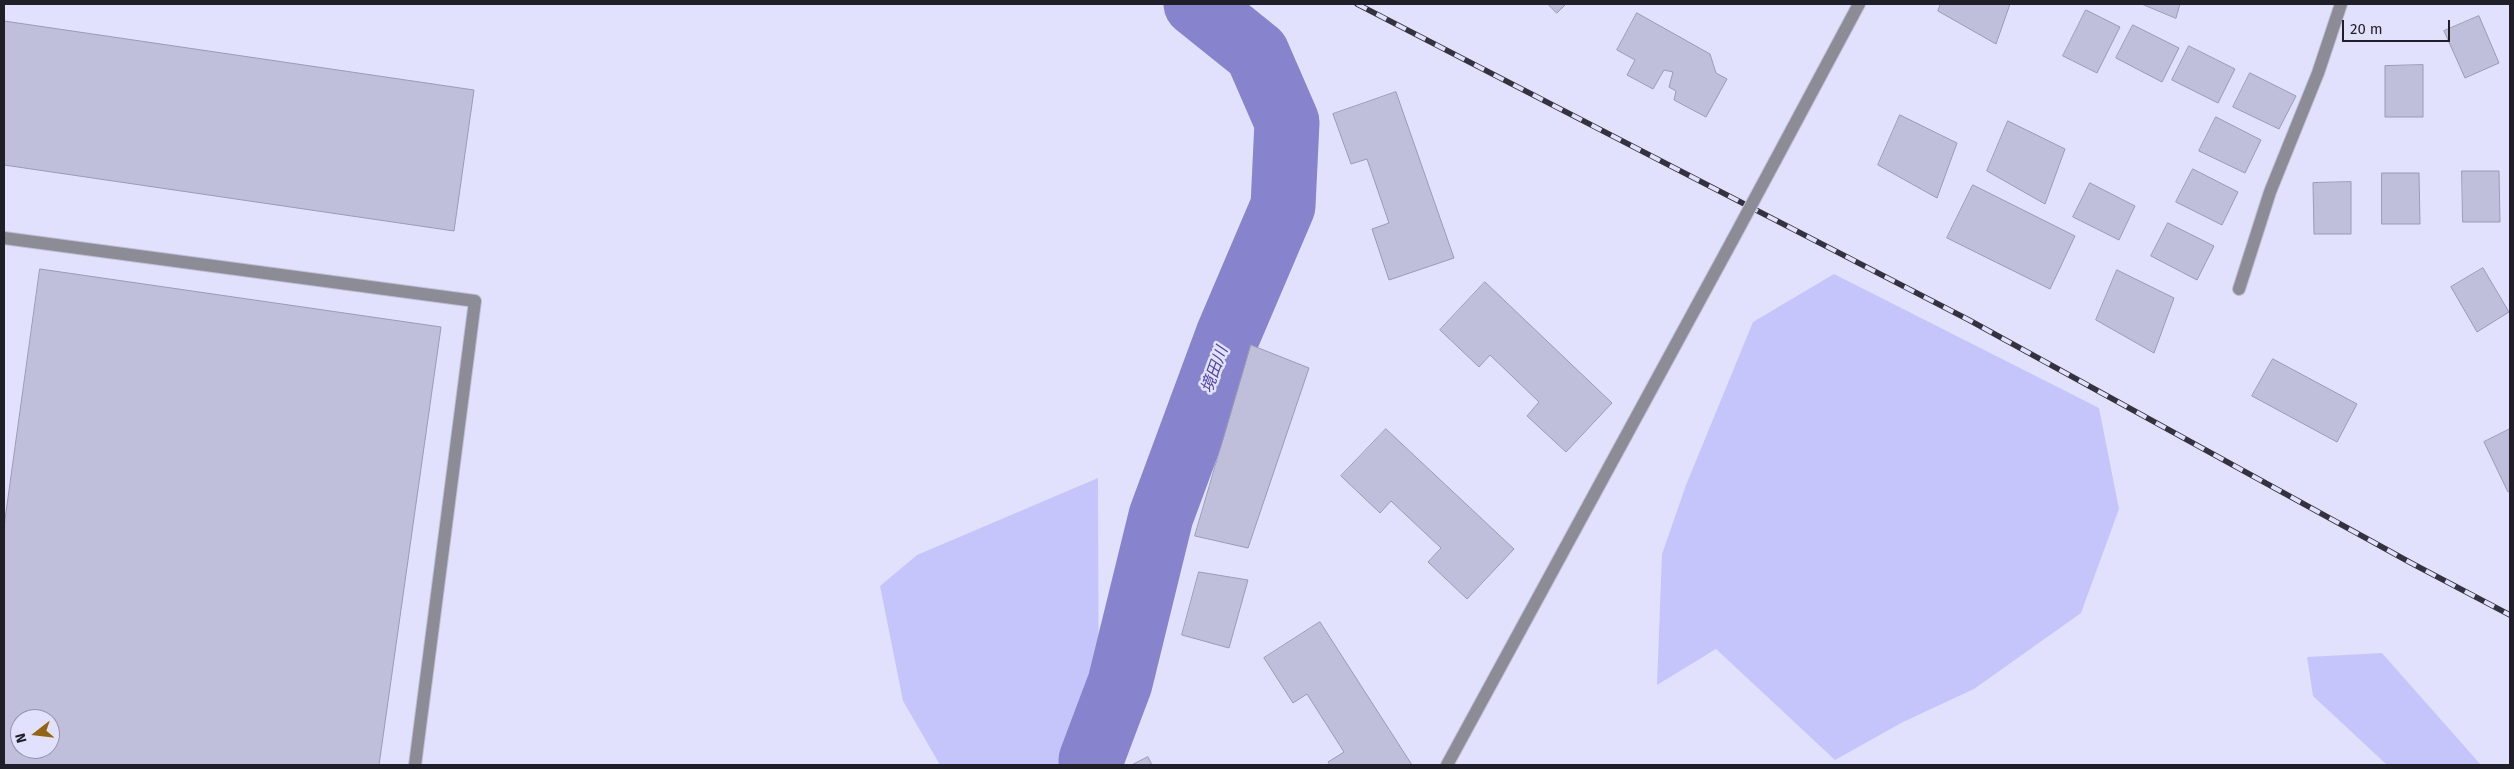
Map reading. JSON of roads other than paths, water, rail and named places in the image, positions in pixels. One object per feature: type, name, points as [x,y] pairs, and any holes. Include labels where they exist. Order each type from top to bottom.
[{"type":"street","points":[[1447,765],[1859,4]]},
{"type":"street","points":[[2239,288],[2270,192],[2318,73],[2341,4]]},
{"type":"street","points":[[4,238],[475,301],[415,765]]},
{"type":"waterway","name":"境田川","points":[[1092,765],[1091,760],[1120,683],[1161,516],[1228,335],[1283,206],[1287,122],[1257,53],[1196,4]]},
{"type":"railway","points":[[1357,4],[1969,320],[2413,564],[2510,615]]}]
